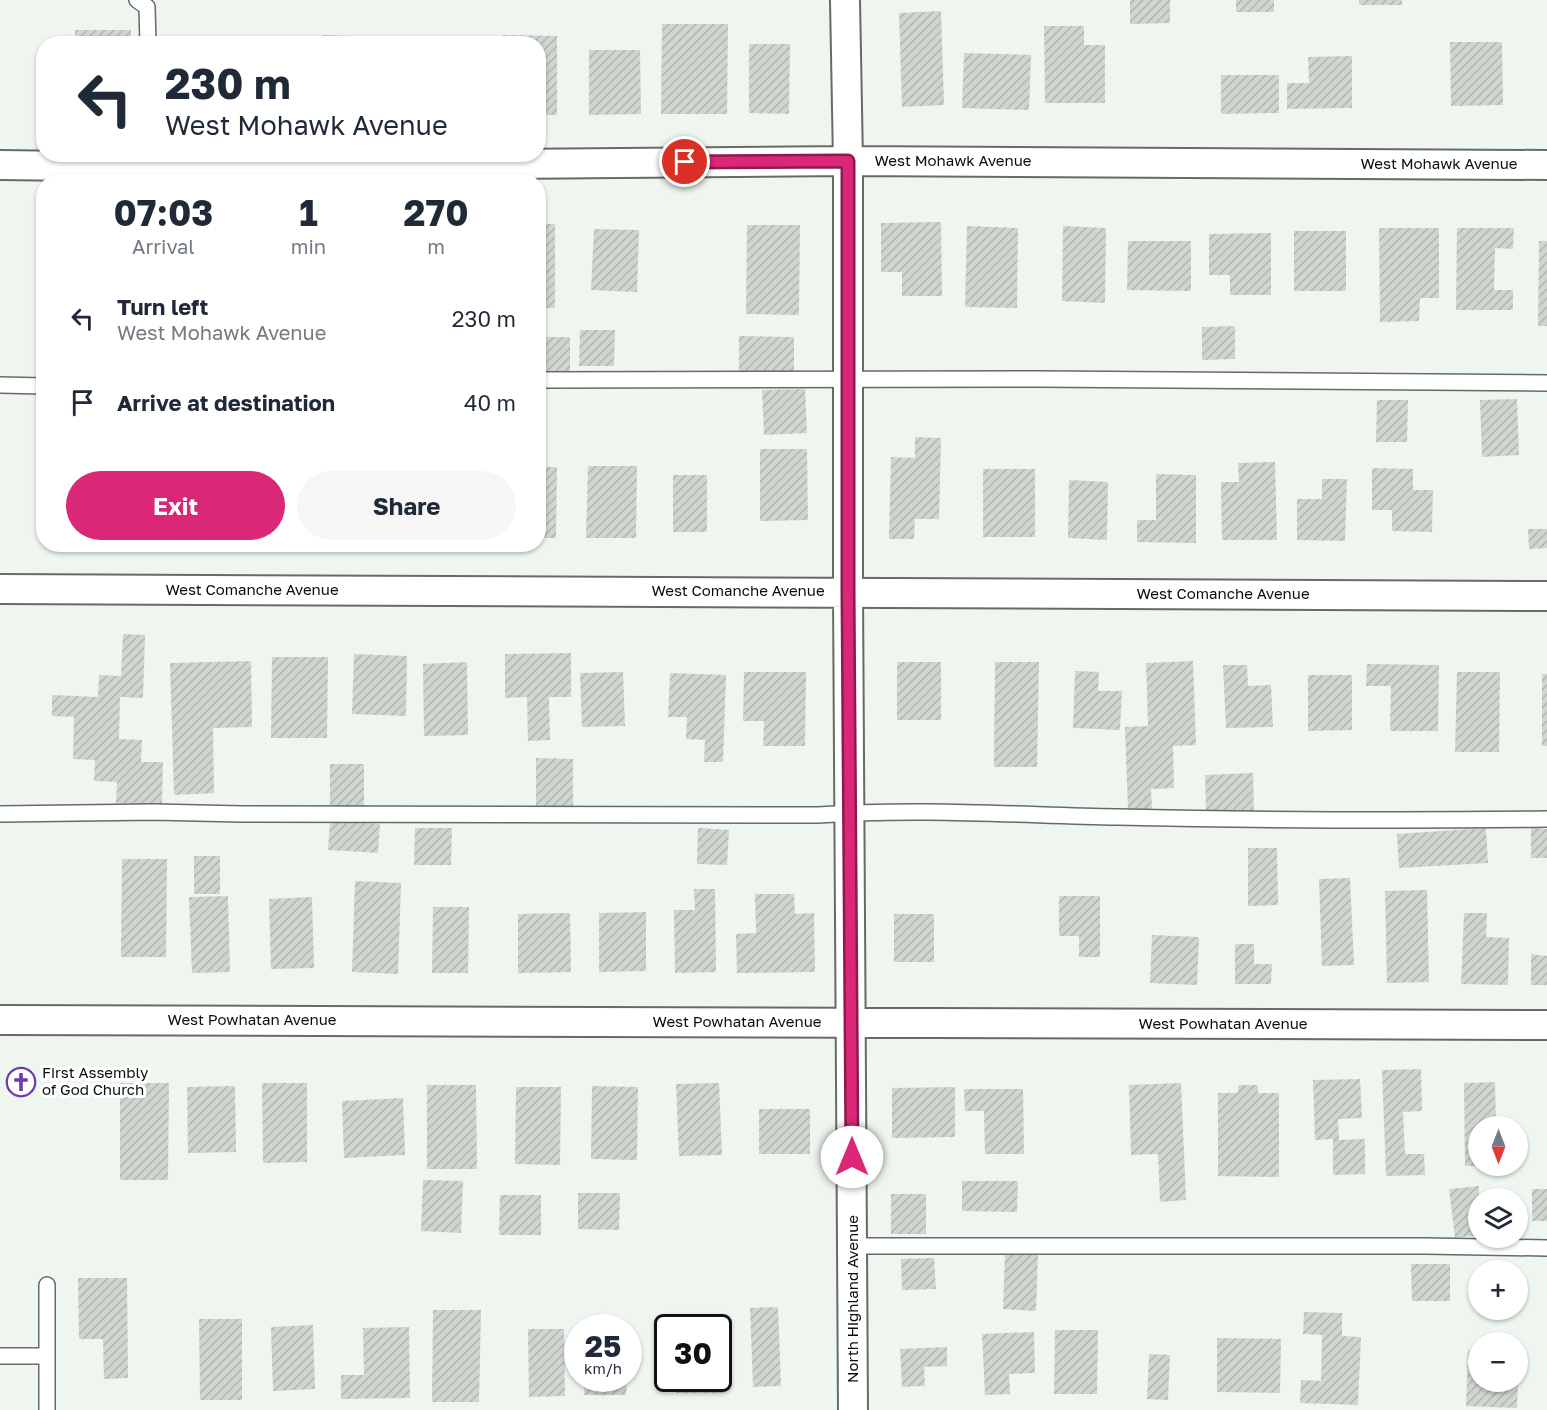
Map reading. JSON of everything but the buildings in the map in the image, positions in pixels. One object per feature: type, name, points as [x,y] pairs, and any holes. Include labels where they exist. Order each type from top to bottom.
[{"type":"street","name":"North Highland Avenue","points":[[845,0],[848,161],[853,1410]]},
{"type":"street","name":"West Mohawk Avenue","points":[[546,161],[1547,165]]},
{"type":"street","name":"West Mohawk Avenue","points":[[0,165],[112,162]]},
{"type":"street","name":"West Comanche Avenue","points":[[0,589],[1547,596]]},
{"type":"street","name":"West Powhatan Avenue","points":[[0,1020],[1547,1025]]},
{"type":"lane","points":[[137,0],[147,8],[148,36]]},
{"type":"lane","points":[[546,380],[848,379],[1547,383]]},
{"type":"lane","points":[[0,385],[36,386]]},
{"type":"lane","points":[[0,814],[154,812],[818,815],[959,813],[1309,820],[1547,819]]},
{"type":"lane","points":[[852,1246],[1547,1248]]},
{"type":"lane","points":[[47,1285],[47,1410]]},
{"type":"lane","points":[[0,1356],[47,1356]]},
{"type":"place","name":"First Assembly of God Church","points":[[21,1082]]},
{"type":"route","points":[[685,162],[848,161],[852,1157]]}]
